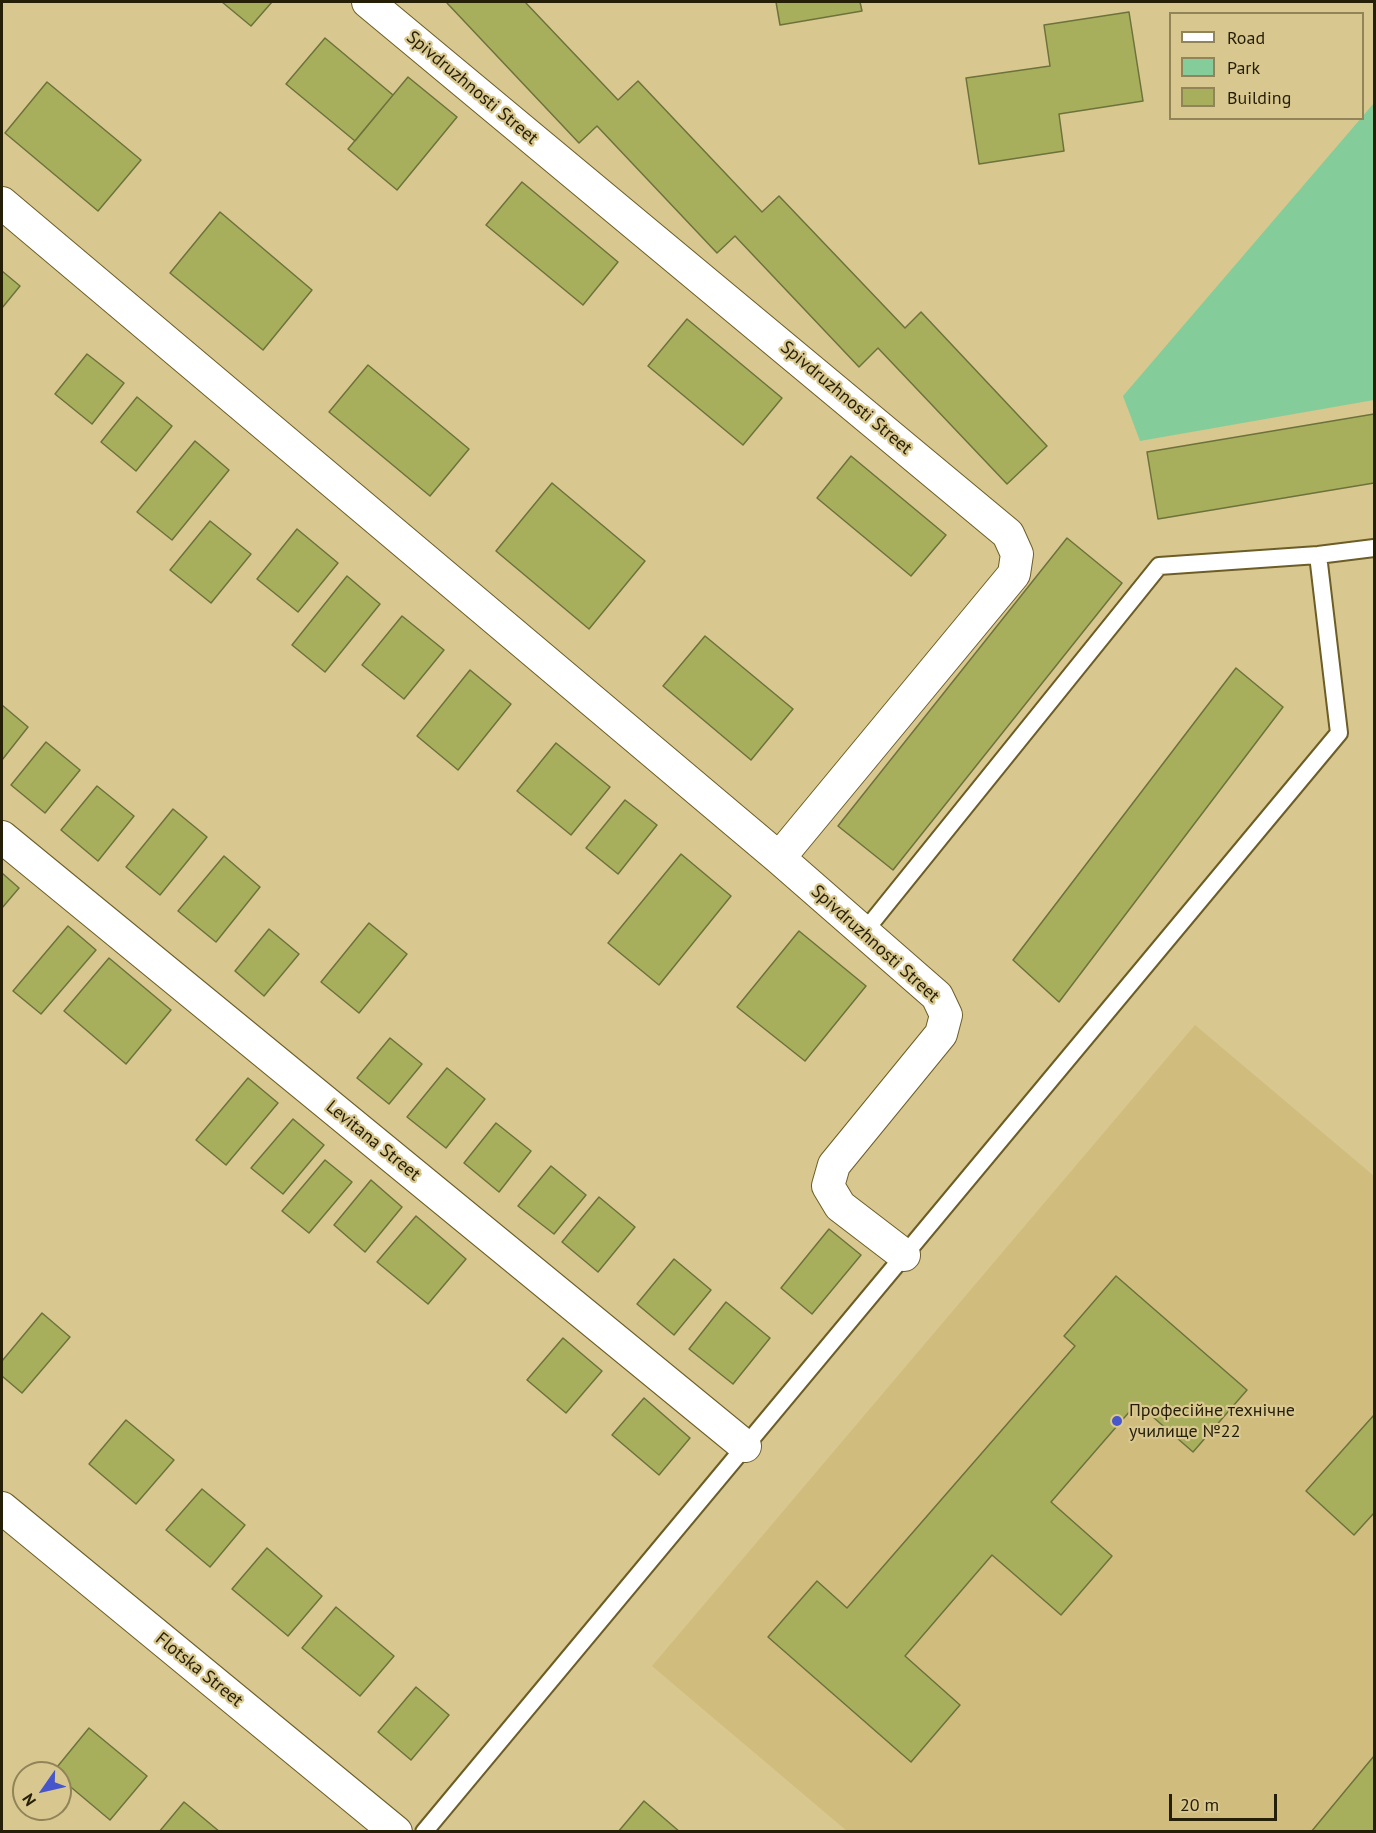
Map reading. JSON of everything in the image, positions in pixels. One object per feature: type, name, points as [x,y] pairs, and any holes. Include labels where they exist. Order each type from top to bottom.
[{"type":"street","name":"Spivdruzhnosti Street","points":[[368,2],[1008,534],[1017,554],[1014,574],[779,858]]},
{"type":"street","name":"Spivdruzhnosti Street","points":[[2,203],[779,858],[937,996],[946,1015],[941,1034],[834,1165],[828,1186],[840,1206],[904,1254]]},
{"type":"street","name":"Levitana Street","points":[[2,837],[745,1446]]},
{"type":"street","name":"Flotska Street","points":[[2,1508],[396,1832]]},
{"type":"lane","points":[[864,933],[1159,566],[1318,555],[1374,548]]},
{"type":"lane","points":[[424,1832],[1338,733],[1318,555]]},
{"type":"shaded area","name":"Професійне технічне училище №22","points":[[1195,1025],[1374,1176],[1374,1831],[847,1831],[652,1666]]},
{"type":"green space","points":[[1374,103],[1374,400],[1140,441],[1123,396],[1359,120],[1364,120],[1364,115]]},
{"type":"building","points":[[222,2],[272,2],[251,26]]},
{"type":"building","points":[[525,2],[618,100],[638,81],[762,212],[779,196],[905,328],[921,312],[1047,446],[1007,484],[878,348],[859,367],[735,236],[717,253],[597,126],[579,143],[447,3]]},
{"type":"building","points":[[776,2],[860,2],[862,11],[780,25]]},
{"type":"building","points":[[1129,12],[1143,101],[1059,114],[1064,151],[979,164],[966,78],[1050,66],[1044,25]]},
{"type":"building","points":[[325,38],[393,95],[355,141],[286,84]]},
{"type":"building","points":[[408,77],[457,117],[397,190],[348,149]]},
{"type":"building","points":[[47,82],[141,160],[98,211],[5,133]]},
{"type":"building","points":[[522,182],[618,262],[583,305],[486,225]]},
{"type":"building","points":[[220,212],[312,290],[263,350],[170,273]]},
{"type":"building","points":[[2,271],[20,286],[2,308]]},
{"type":"building","points":[[687,319],[782,398],[743,445],[648,366]]},
{"type":"building","points":[[87,354],[124,383],[92,424],[55,394]]},
{"type":"building","points":[[368,365],[469,449],[430,496],[329,412]]},
{"type":"building","points":[[137,397],[172,426],[136,471],[101,442]]},
{"type":"building","points":[[1374,414],[1374,483],[1158,519],[1147,452]]},
{"type":"building","points":[[195,441],[229,470],[172,540],[137,512]]},
{"type":"building","points":[[851,456],[946,535],[911,576],[817,498]]},
{"type":"building","points":[[552,483],[645,561],[589,629],[496,551]]},
{"type":"building","points":[[210,521],[251,554],[211,603],[170,570]]},
{"type":"building","points":[[297,529],[338,563],[298,612],[257,579]]},
{"type":"building","points":[[1067,538],[1122,583],[893,870],[838,826]]},
{"type":"building","points":[[347,576],[380,604],[325,672],[292,645]]},
{"type":"building","points":[[402,616],[444,650],[404,699],[362,665]]},
{"type":"building","points":[[705,636],[793,709],[751,760],[663,686]]},
{"type":"building","points":[[1236,668],[1283,707],[1059,1002],[1013,960]]},
{"type":"building","points":[[470,670],[511,704],[458,770],[417,736]]},
{"type":"building","points":[[2,705],[28,727],[2,760]]},
{"type":"building","points":[[46,742],[80,770],[45,813],[11,785]]},
{"type":"building","points":[[556,743],[610,787],[571,835],[517,791]]},
{"type":"building","points":[[97,786],[134,816],[98,861],[61,830]]},
{"type":"building","points":[[625,800],[657,825],[618,874],[586,848]]},
{"type":"building","points":[[173,809],[207,837],[160,895],[126,867]]},
{"type":"building","points":[[681,854],[731,896],[659,985],[608,943]]},
{"type":"building","points":[[224,856],[260,887],[216,942],[178,911]]},
{"type":"building","points":[[2,873],[19,888],[2,908]]},
{"type":"building","points":[[369,923],[407,954],[359,1013],[321,982]]},
{"type":"building","points":[[68,926],[96,950],[41,1014],[13,991]]},
{"type":"building","points":[[269,929],[299,954],[264,996],[235,971]]},
{"type":"building","points":[[799,931],[866,986],[805,1061],[737,1007]]},
{"type":"building","points":[[109,958],[171,1010],[126,1064],[64,1011]]},
{"type":"building","points":[[390,1038],[422,1064],[389,1104],[357,1078]]},
{"type":"building","points":[[447,1068],[485,1099],[446,1148],[407,1117]]},
{"type":"building","points":[[248,1078],[278,1103],[226,1165],[196,1140]]},
{"type":"building","points":[[293,1119],[324,1145],[283,1194],[251,1168]]},
{"type":"building","points":[[496,1123],[531,1151],[499,1192],[464,1163]]},
{"type":"building","points":[[325,1160],[352,1182],[309,1233],[282,1211]]},
{"type":"building","points":[[551,1166],[586,1195],[554,1234],[518,1206]]},
{"type":"building","points":[[371,1180],[402,1207],[365,1252],[334,1225]]},
{"type":"building","points":[[599,1197],[635,1227],[598,1272],[562,1242]]},
{"type":"building","points":[[416,1216],[466,1259],[428,1304],[377,1262]]},
{"type":"building","points":[[829,1229],[861,1255],[812,1314],[781,1288]]},
{"type":"building","points":[[674,1259],[711,1290],[674,1335],[637,1304]]},
{"type":"building","points":[[1116,1276],[1247,1390],[1193,1452],[1137,1403],[1051,1502],[1112,1556],[1061,1615],[992,1555],[905,1656],[960,1705],[911,1762],[768,1637],[817,1581],[847,1608],[1075,1346],[1064,1336]]},
{"type":"building","points":[[726,1302],[770,1338],[733,1384],[689,1349]]},
{"type":"building","points":[[42,1313],[70,1337],[22,1393],[2,1376],[2,1361]]},
{"type":"building","points":[[563,1338],[602,1371],[566,1413],[527,1380]]},
{"type":"building","points":[[644,1398],[690,1438],[659,1475],[612,1435]]},
{"type":"building","points":[[1374,1415],[1374,1513],[1354,1535],[1306,1491]]},
{"type":"building","points":[[126,1420],[174,1460],[136,1504],[89,1464]]},
{"type":"building","points":[[202,1489],[245,1525],[210,1567],[166,1530]]},
{"type":"building","points":[[267,1548],[322,1596],[288,1636],[232,1589]]},
{"type":"building","points":[[336,1607],[394,1656],[360,1696],[302,1648]]},
{"type":"building","points":[[416,1687],[449,1715],[411,1760],[378,1732]]},
{"type":"building","points":[[89,1728],[147,1776],[110,1820],[72,1788],[72,1761],[62,1761]]},
{"type":"building","points":[[1374,1756],[1374,1832],[1311,1832]]},
{"type":"building","points":[[644,1801],[680,1832],[618,1832]]},
{"type":"building","points":[[184,1802],[220,1832],[159,1832]]},
{"type":"place","name":"Професійне технічне училище №22","points":[[1117,1421]]}]
